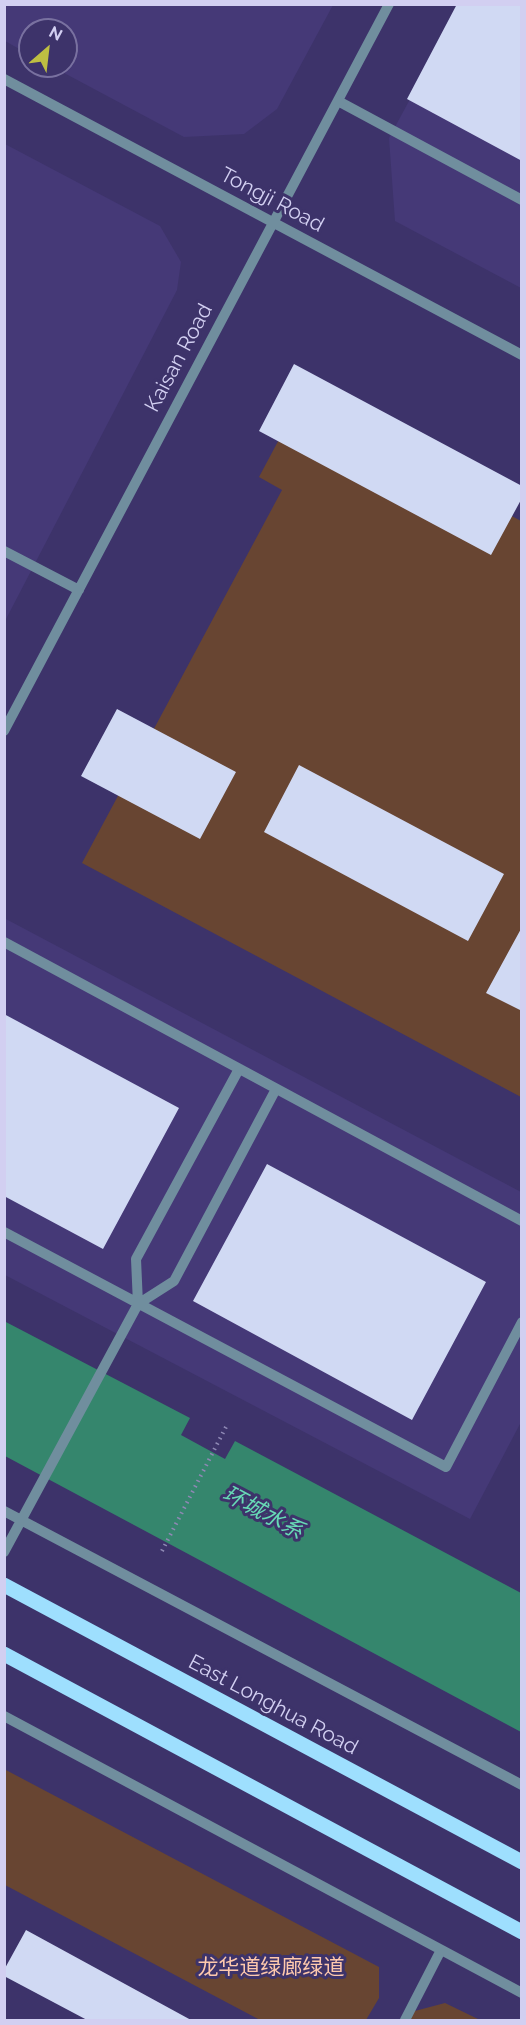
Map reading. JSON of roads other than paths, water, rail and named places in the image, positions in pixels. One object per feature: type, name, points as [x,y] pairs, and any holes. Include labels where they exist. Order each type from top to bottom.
[{"type":"main road","name":"East Longhua Road","points":[[4,1585],[522,1863]]},
{"type":"main road","points":[[4,1654],[522,1932]]},
{"type":"street","name":"Kaisan Road","points":[[4,731],[389,4]]},
{"type":"street","name":"Tongji Road","points":[[4,79],[522,356]]},
{"type":"street","points":[[338,101],[522,200]]},
{"type":"street","points":[[4,551],[79,590]]},
{"type":"street","points":[[4,942],[522,1221]]},
{"type":"street","points":[[138,1304],[136,1258],[239,1069]]},
{"type":"street","points":[[4,1552],[138,1304],[174,1281],[276,1089]]},
{"type":"street","points":[[4,1232],[446,1467],[522,1322]]},
{"type":"street","points":[[4,1511],[522,1785]]},
{"type":"street","points":[[4,1716],[522,1993]]},
{"type":"street","points":[[405,2020],[441,1950]]},
{"type":"water","name":"环城水系","points":[[4,1321],[190,1418],[181,1435],[225,1459],[235,1441],[521,1593],[521,1732],[5,1456]]},
{"type":"park label","name":"龙华道绿廊绿道","points":[[271,1968]]}]
